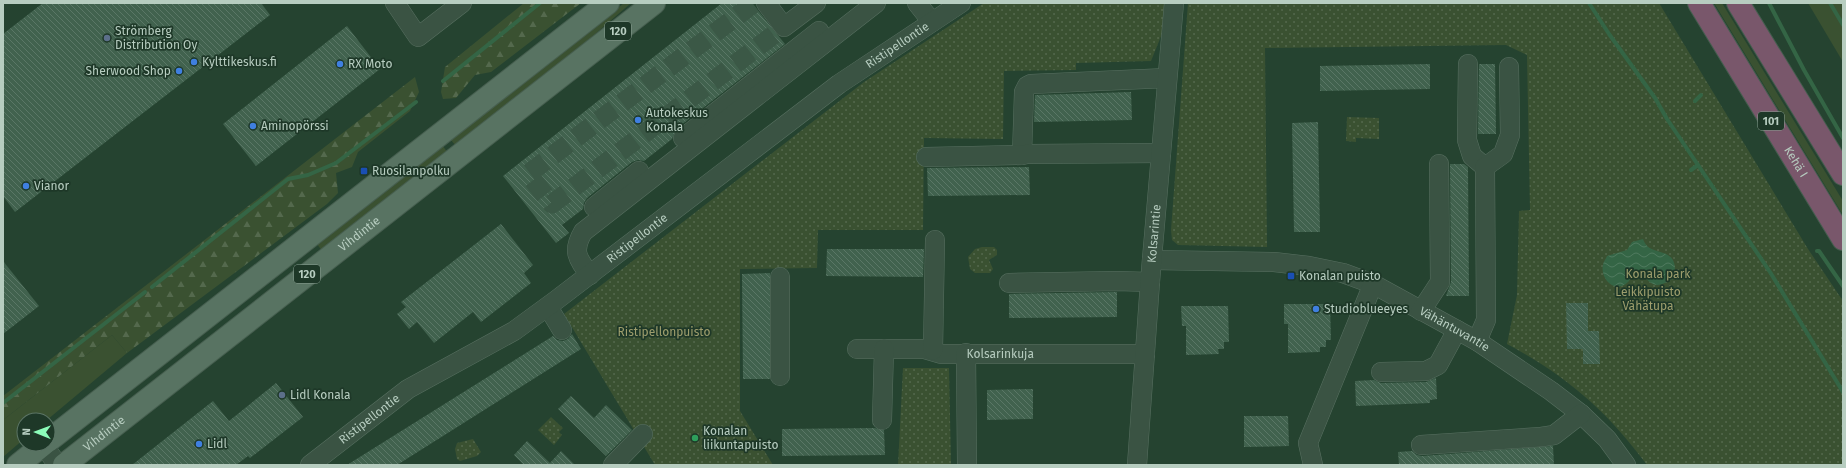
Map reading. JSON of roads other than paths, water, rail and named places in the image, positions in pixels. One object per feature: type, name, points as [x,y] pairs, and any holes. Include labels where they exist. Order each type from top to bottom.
[{"type":"highway","name":"Kehä I","points":[[1698,3],[1843,239]]},
{"type":"highway","name":"101","points":[[1738,3],[1843,174]]},
{"type":"main road","name":"120","points":[[35,453],[608,3]]},
{"type":"main road","name":"Vihdintie","points":[[64,465],[654,3]]},
{"type":"street","points":[[394,3],[418,37],[462,3]]},
{"type":"street","points":[[758,3],[780,30],[816,3]]},
{"type":"street","points":[[575,222],[855,3]]},
{"type":"street","points":[[590,275],[577,254],[576,247],[583,232],[876,3]]},
{"type":"street","points":[[918,3],[932,22]]},
{"type":"street","name":"Ristipellontie","points":[[310,465],[408,389],[514,331],[548,307],[839,84],[960,3]]},
{"type":"street","name":"Kolsarintie","points":[[1137,465],[1150,282],[1174,3]]},
{"type":"street","points":[[1468,64],[1467,140],[1472,156],[1485,167],[1486,320],[1477,341]]},
{"type":"street","points":[[1485,167],[1504,154],[1510,135],[1509,67]]},
{"type":"street","points":[[1022,155],[1024,92],[1026,86],[1031,84],[1167,78]]},
{"type":"street","points":[[926,157],[1028,154],[1161,153]]},
{"type":"street","points":[[1421,311],[1440,282],[1439,164]]},
{"type":"street","points":[[933,350],[935,240]]},
{"type":"street","name":"Vähäntuvantie","points":[[1152,260],[1268,262],[1309,266],[1344,273],[1373,284],[1477,341],[1551,391],[1580,414],[1607,440],[1626,465]]},
{"type":"street","points":[[780,277],[780,376]]},
{"type":"street","points":[[1009,283],[1117,281],[1150,282]]},
{"type":"street","points":[[1313,465],[1308,442],[1373,284]]},
{"type":"street","points":[[548,307],[562,330]]},
{"type":"street","points":[[1381,372],[1426,371],[1438,365],[1457,330]]},
{"type":"street","name":"Kolsarinkuja","points":[[857,349],[933,350],[942,354],[1145,354]]},
{"type":"street","points":[[882,420],[884,349]]},
{"type":"street","points":[[966,353],[967,465]]},
{"type":"street","points":[[1421,444],[1554,435],[1580,414]]},
{"type":"street","points":[[613,465],[643,434]]},
{"type":"street","points":[[35,453],[58,465]]},
{"type":"water","points":[[1643,239],[1646,245],[1671,257],[1674,262],[1675,270],[1673,278],[1667,282],[1656,285],[1652,284],[1643,276],[1634,273],[1626,284],[1620,287],[1611,285],[1603,274],[1603,263],[1607,256],[1627,250],[1632,242]]},
{"type":"waterway","points":[[443,81],[540,3]]},
{"type":"waterway","points":[[1589,3],[1609,34],[1655,98],[1667,119],[1770,272],[1843,392]]},
{"type":"waterway","points":[[1769,3],[1804,70],[1843,138]]},
{"type":"waterway","points":[[1830,3],[1843,25]]},
{"type":"waterway","points":[[1695,101],[1701,95]]},
{"type":"waterway","points":[[152,287],[288,179],[308,175],[336,163],[416,102]]},
{"type":"waterway","points":[[1691,170],[1698,165]]},
{"type":"waterway","points":[[1817,251],[1819,251],[1843,286]]},
{"type":"waterway","points":[[3,403],[145,292]]},
{"type":"tunnel","points":[[753,4],[528,174],[552,204],[776,33]]},
{"type":"place","name":"Strömberg Distribution Oy","points":[[107,38]]},
{"type":"place","name":"Kylttikeskus.fi","points":[[194,62]]},
{"type":"place","name":"RX Moto","points":[[340,64]]},
{"type":"place","name":"Sherwood Shop","points":[[179,71]]},
{"type":"place","name":"Autokeskus Konala","points":[[638,120]]},
{"type":"place","name":"Aminopörssi","points":[[253,126]]},
{"type":"place","name":"Ruosilanpolku","points":[[364,171]]},
{"type":"place","name":"Vianor","points":[[26,186]]},
{"type":"place","name":"Konalan puisto","points":[[1291,276]]},
{"type":"place","name":"Studioblueeyes","points":[[1316,309]]},
{"type":"place","name":"Lidl Konala","points":[[282,395]]},
{"type":"place","name":"Konalan liikuntapuisto","points":[[695,438]]},
{"type":"place","name":"Lidl","points":[[199,444]]},
{"type":"park label","name":"Konala park","points":[[1658,274]]},
{"type":"park label","name":"Leikkipuisto Vähätupa","points":[[1648,299]]},
{"type":"park label","name":"Ristipellonpuisto","points":[[664,332]]}]
